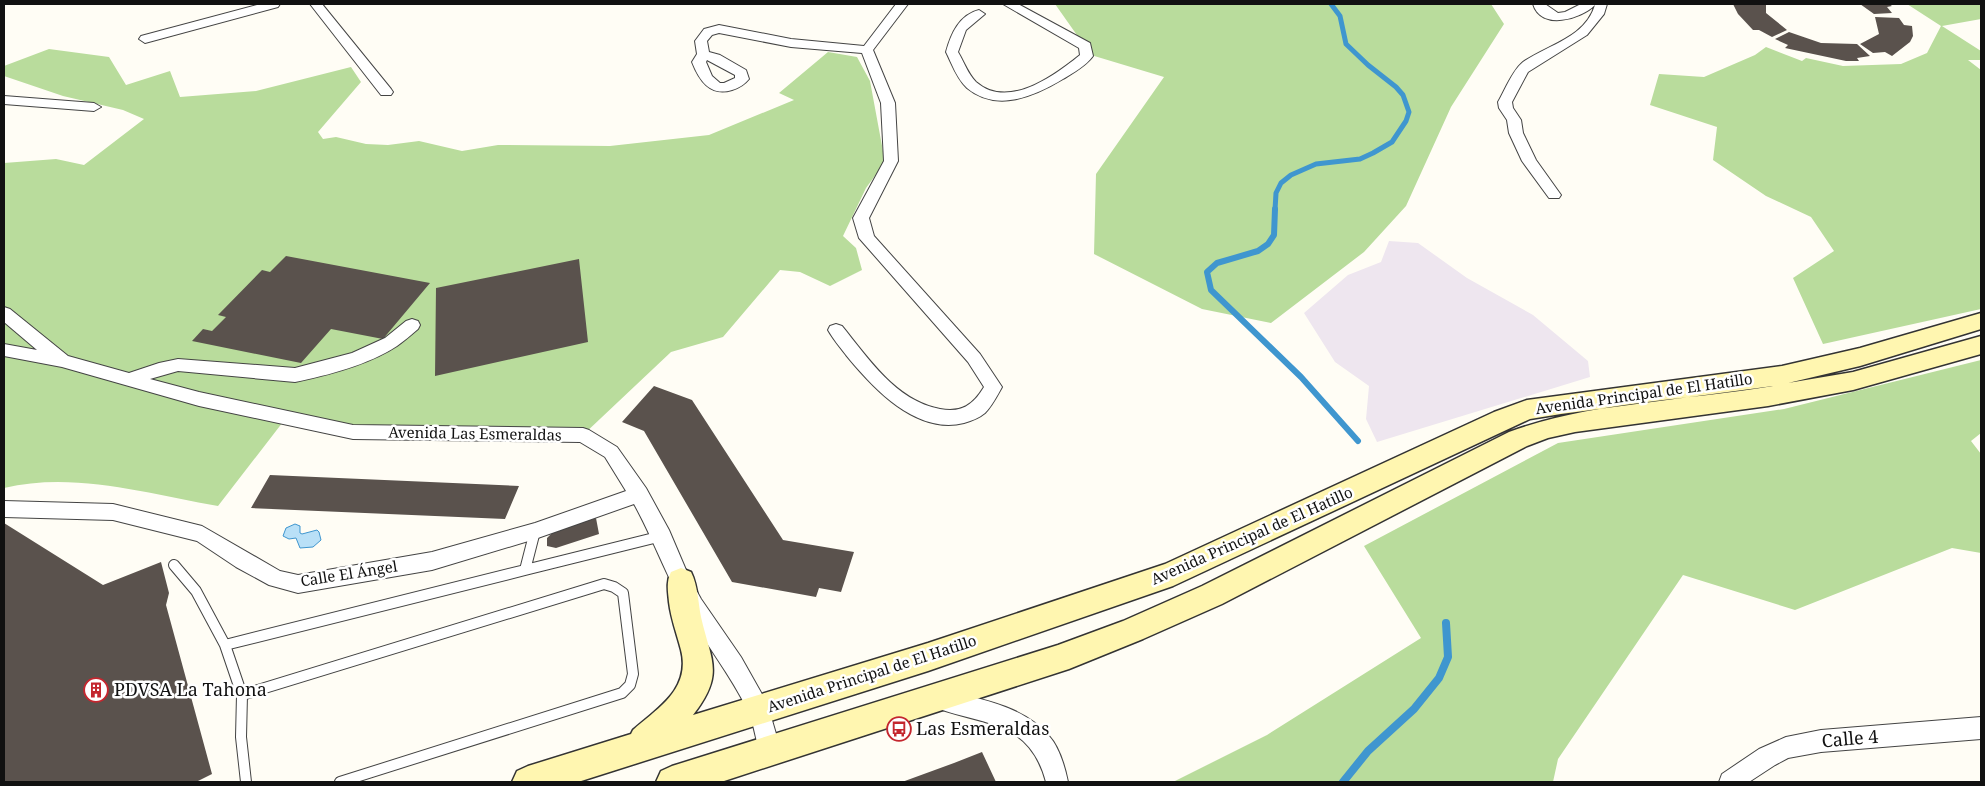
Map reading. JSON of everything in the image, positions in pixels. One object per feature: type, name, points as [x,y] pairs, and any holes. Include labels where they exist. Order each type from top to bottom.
[{"type":"main road","name":"Avenida Principal de El Hatillo","points":[[528,782],[1041,620],[1173,574],[1294,519],[1503,419],[1527,410],[1782,375],[1860,357],[1981,321]]},
{"type":"main road","name":"Avenida Principal de El Hatillo","points":[[672,782],[1058,660],[1212,595],[1518,439],[1545,429],[1575,422],[1768,396],[1853,381],[1981,345]]},
{"type":"main road","points":[[636,747],[672,716],[689,695],[697,679],[697,651],[687,620],[681,581]]},
{"type":"street","points":[[145,39],[274,4]]},
{"type":"street","points":[[316,4],[386,92]]},
{"type":"street","points":[[867,50],[902,4]]},
{"type":"street","points":[[980,14],[968,19],[957,34],[952,52],[967,80],[980,91],[997,96],[1018,96],[1074,67],[1086,56],[1085,46],[1008,4]]},
{"type":"street","points":[[1540,4],[1538,6],[1546,14],[1558,18],[1575,13],[1589,4]]},
{"type":"street","points":[[1554,195],[1529,162],[1516,133],[1514,120],[1506,108],[1505,102],[1523,70],[1575,38],[1589,27],[1598,16],[1601,4]]},
{"type":"street","points":[[703,54],[701,41],[708,32],[719,29],[791,43],[867,50]]},
{"type":"street","points":[[836,330],[878,381],[907,405],[932,416],[958,418],[978,408],[993,387],[974,358],[867,238],[861,218],[891,161],[888,102],[867,50]]},
{"type":"street","points":[[4,100],[94,107]]},
{"type":"street","points":[[4,313],[62,361]]},
{"type":"street","points":[[128,380],[159,369],[178,365],[295,375],[311,373],[391,342],[412,325]]},
{"type":"street","name":"Avenida Las Esmeraldas","points":[[4,350],[62,361],[199,400],[353,432],[583,435],[611,452],[639,494],[662,536],[681,581],[734,664],[758,710],[770,751]]},
{"type":"street","name":"Calle El Ángel","points":[[4,509],[113,512],[202,534],[243,561],[276,579],[298,584],[432,561],[535,531],[639,494]]},
{"type":"street","points":[[939,699],[993,713],[1022,728],[1041,744],[1054,770],[1056,782]]},
{"type":"street","name":"Calle 4","points":[[1730,782],[1767,757],[1786,748],[1821,741],[1981,728]]},
{"type":"lane","points":[[525,570],[535,531]]},
{"type":"lane","points":[[225,645],[662,536]]},
{"type":"lane","points":[[174,565],[196,591],[225,645],[242,695],[241,737],[246,782]]},
{"type":"lane","points":[[242,695],[604,584],[614,587],[622,593],[633,674],[630,685],[622,693],[340,782]]},
{"type":"shaded area","points":[[1389,241],[1418,243],[1467,278],[1533,315],[1588,361],[1590,377],[1377,442],[1366,419],[1369,386],[1335,362],[1304,313],[1348,275],[1381,262]]},
{"type":"green space","points":[[1055,4],[1491,4],[1504,24],[1451,107],[1406,206],[1364,252],[1271,323],[1202,309],[1094,254],[1096,174],[1164,77],[1091,55]]},
{"type":"green space","points":[[1907,4],[1981,4],[1981,19],[1942,26],[1981,51],[1981,60],[1968,60],[1981,70],[1981,309],[1823,344],[1793,278],[1834,251],[1811,217],[1766,196],[1713,160],[1717,127],[1650,105],[1659,74],[1704,77],[1755,55],[1766,47],[1802,61],[1806,58],[1843,66],[1901,64],[1927,53],[1941,26]]},
{"type":"green space","points":[[49,49],[109,57],[126,85],[170,71],[180,97],[256,91],[351,67],[361,82],[318,132],[323,139],[336,137],[366,144],[388,145],[419,141],[462,151],[498,145],[610,146],[709,135],[794,100],[779,93],[828,52],[857,57],[870,81],[885,162],[866,188],[843,236],[856,248],[862,270],[830,286],[800,272],[780,270],[723,337],[671,352],[583,435],[374,432],[286,418],[218,506],[111,486],[84,483],[30,483],[4,488],[4,163],[56,159],[84,165],[144,119],[123,110],[63,96],[4,76],[4,66]]},
{"type":"green space","points":[[1981,360],[1981,433],[1971,441],[1981,454],[1981,553],[1952,548],[1795,610],[1683,575],[1558,759],[1553,782],[1173,782],[1267,735],[1421,638],[1364,546],[1558,443],[1784,409]]},
{"type":"water","points":[[295,524],[300,526],[300,533],[302,534],[317,530],[321,540],[313,547],[300,548],[296,538],[289,539],[283,536],[286,528]]},
{"type":"building","points":[[1733,4],[1766,4],[1766,13],[1787,30],[1772,37],[1759,30],[1753,30],[1738,14]]},
{"type":"building","points":[[1860,4],[1889,4],[1892,6],[1887,7],[1892,13],[1874,14]]},
{"type":"building","points":[[1875,17],[1899,18],[1904,25],[1912,26],[1913,36],[1910,42],[1892,56],[1885,52],[1873,53],[1860,44],[1879,34]]},
{"type":"building","points":[[1789,32],[1821,43],[1857,44],[1870,56],[1857,58],[1859,61],[1846,61],[1785,48],[1788,45],[1775,39]]},
{"type":"building","points":[[286,256],[430,283],[383,339],[331,329],[301,363],[192,341],[203,329],[212,331],[226,317],[218,315],[262,270],[270,272]]},
{"type":"building","points":[[579,259],[588,342],[435,376],[436,288]]},
{"type":"building","points":[[654,386],[692,400],[783,540],[854,552],[841,592],[819,588],[816,597],[732,582],[644,431],[622,422]]},
{"type":"building","points":[[270,475],[519,486],[505,519],[251,508]]},
{"type":"building","points":[[596,518],[599,534],[556,548],[547,546],[547,538],[554,531]]},
{"type":"building","name":"PDVSA La Tahona","points":[[4,523],[103,585],[161,562],[169,593],[166,605],[212,774],[196,782],[4,782]]},
{"type":"building","points":[[982,752],[996,782],[902,782],[954,763]]},
{"type":"waterway","points":[[1275,210],[1276,193],[1281,183],[1291,175],[1316,164],[1360,159],[1373,153],[1392,142],[1406,121],[1409,112],[1403,95],[1396,87],[1368,65],[1346,44],[1340,16],[1331,4]]},
{"type":"waterway","points":[[1275,209],[1274,235],[1268,244],[1258,251],[1217,263],[1207,272],[1211,290],[1301,377],[1358,441]]},
{"type":"waterway","points":[[1343,782],[1368,751],[1414,709],[1439,678],[1448,657],[1446,623]]},
{"type":"place","name":"PDVSA La Tahona","points":[[96,690]]},
{"type":"place","name":"Las Esmeraldas","points":[[899,729]]}]
